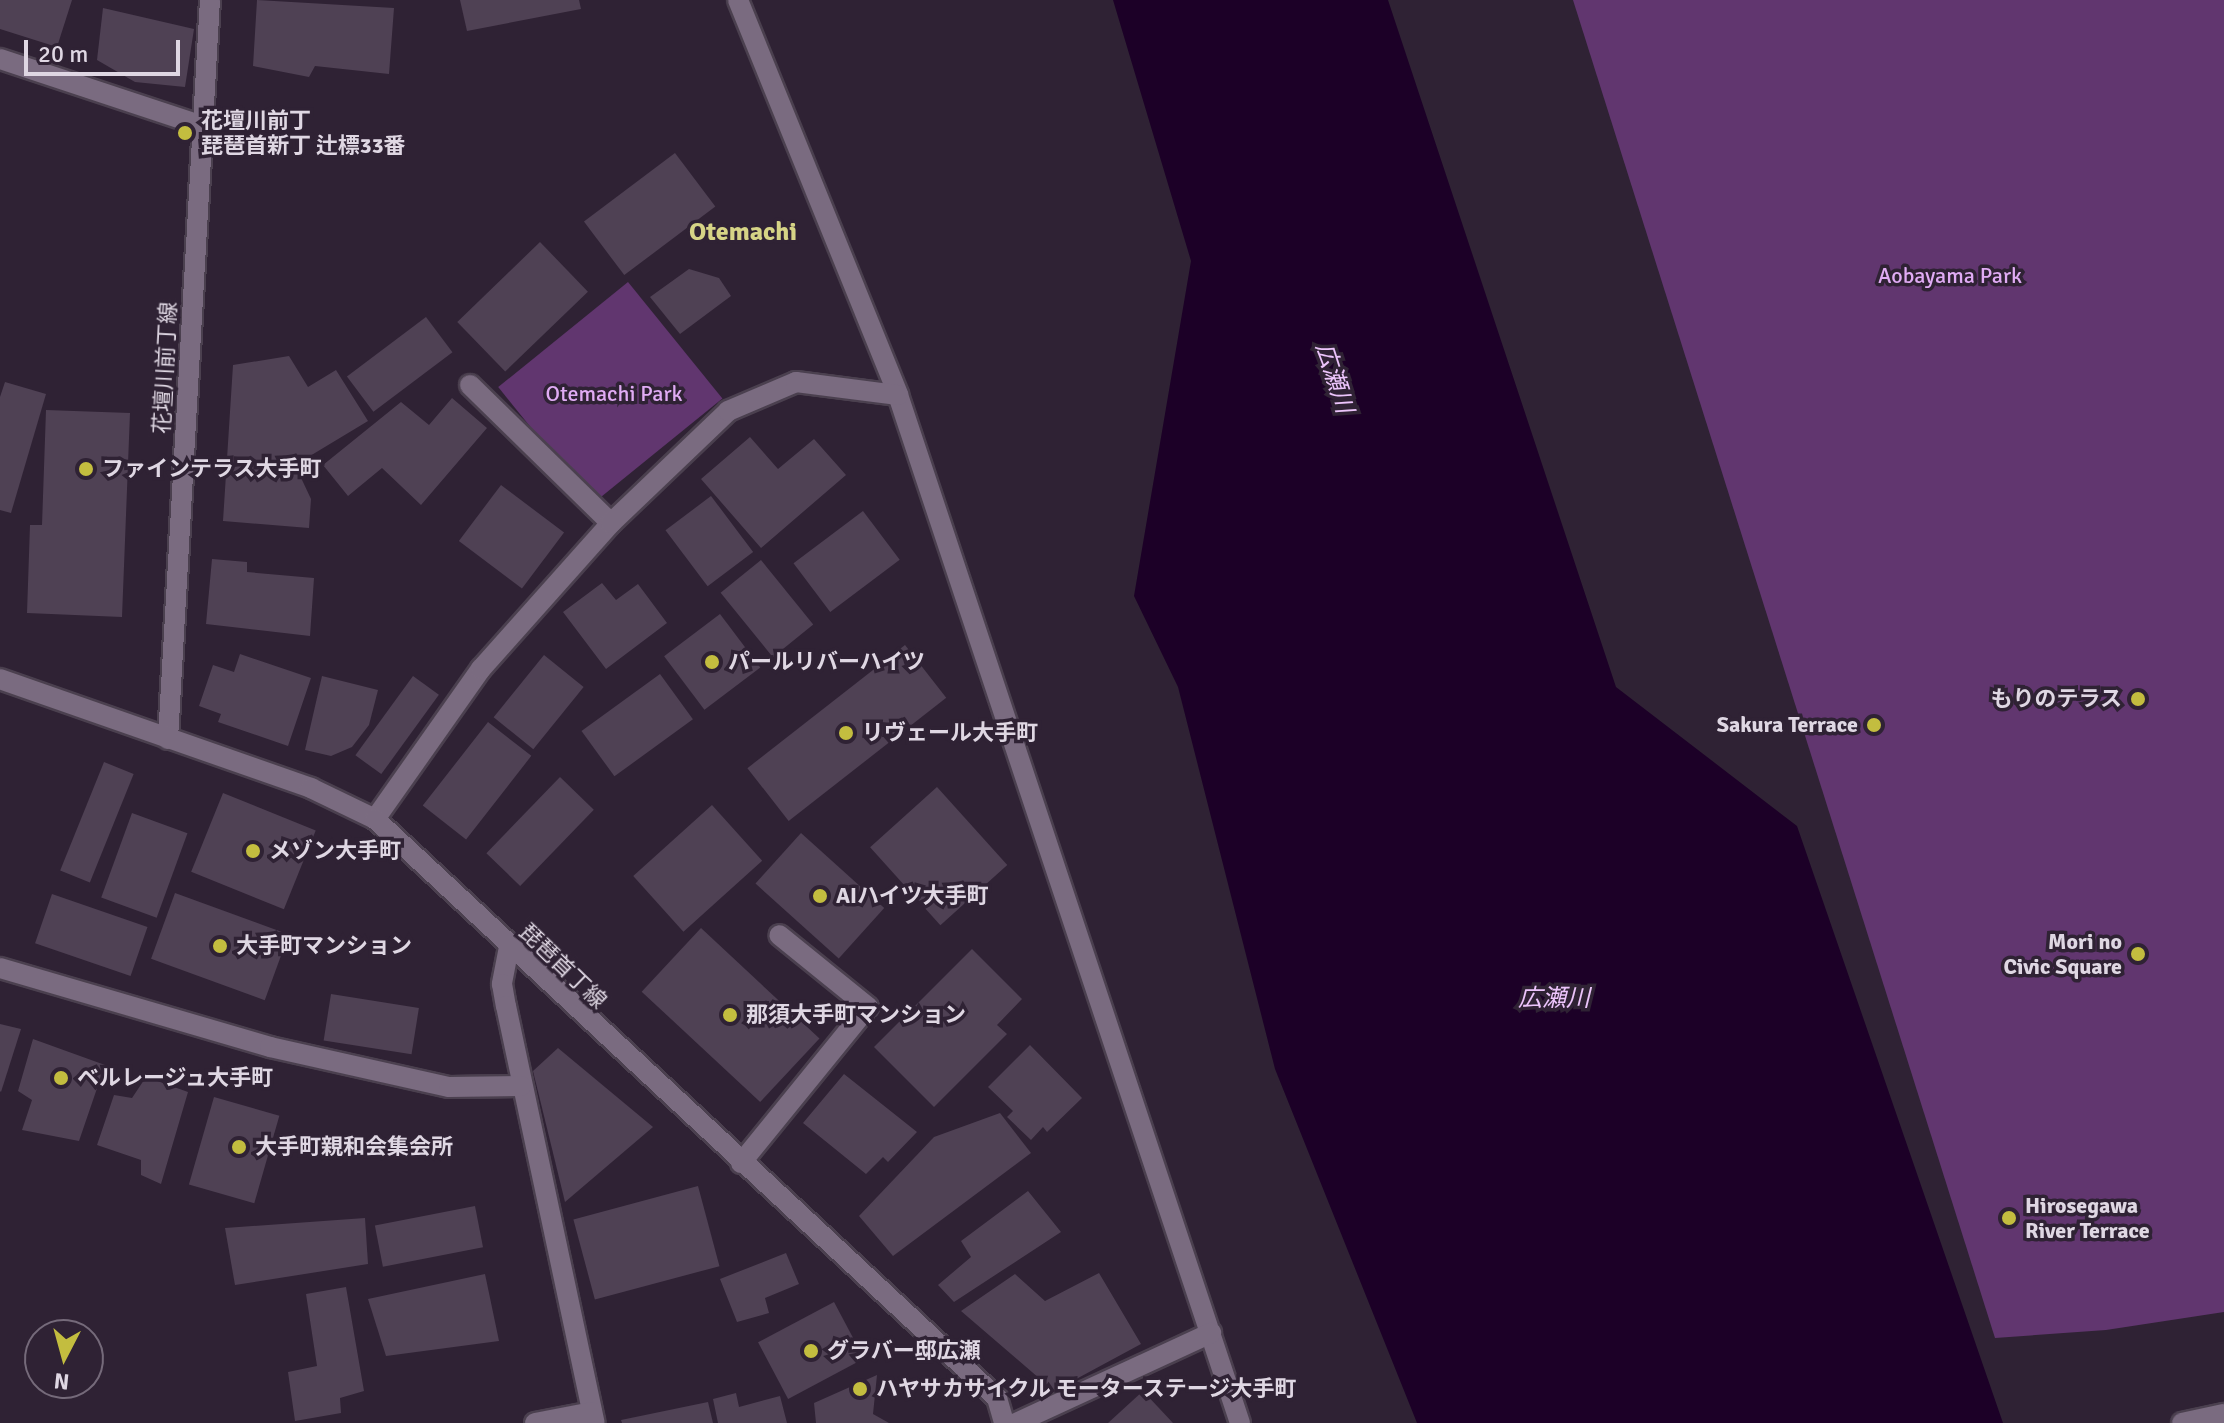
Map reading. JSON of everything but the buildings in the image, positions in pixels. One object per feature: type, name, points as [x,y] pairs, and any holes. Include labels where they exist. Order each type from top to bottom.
[{"type":"street","name":"花壇川前丁線","points":[[168,739],[210,0]]},
{"type":"street","points":[[738,0],[898,395],[1240,1423]]},
{"type":"street","points":[[0,59],[202,126]]},
{"type":"street","points":[[375,819],[481,669],[611,523],[728,411],[796,382],[898,395]]},
{"type":"street","points":[[470,385],[611,523]]},
{"type":"street","name":"琵琶首丁線","points":[[0,679],[311,788],[375,819],[741,1163],[997,1398],[1004,1423]]},
{"type":"street","points":[[741,1163],[868,1007],[779,935]]},
{"type":"street","points":[[509,947],[502,984],[521,1086],[594,1418],[535,1423]]},
{"type":"street","points":[[0,968],[270,1047],[449,1087],[521,1086]]},
{"type":"street","points":[[1016,1423],[1211,1333]]},
{"type":"street","points":[[2182,1423],[2224,1414]]},
{"type":"green space","name":"Aobayama Park","points":[[1573,0],[2224,0],[2224,1312],[2106,1330],[1995,1338]]},
{"type":"green space","name":"Otemachi Park","points":[[628,282],[722,399],[593,504],[498,387]]},
{"type":"water","name":"広瀬川","points":[[1113,0],[1388,0],[1616,687],[1797,826],[2003,1423],[1417,1423],[1275,1069],[1178,687],[1134,596],[1191,261]]},
{"type":"place","name":"花壇川前丁 琵琶首新丁 辻標33番","points":[[185,133]]},
{"type":"place","name":"ファインテラス大手町","points":[[86,469]]},
{"type":"place","name":"パールリバーハイツ","points":[[712,662]]},
{"type":"place","name":"もりのテラス","points":[[2138,699]]},
{"type":"place","name":"Sakura Terrace","points":[[1874,725]]},
{"type":"place","name":"リヴェール大手町","points":[[846,733]]},
{"type":"place","name":"メゾン大手町","points":[[253,851]]},
{"type":"place","name":"AIハイツ大手町","points":[[820,896]]},
{"type":"place","name":"大手町マンション","points":[[220,946]]},
{"type":"place","name":"Mori no Civic Square","points":[[2138,954]]},
{"type":"place","name":"那須大手町マンション","points":[[730,1015]]},
{"type":"place","name":"ベルレージュ大手町","points":[[61,1078]]},
{"type":"place","name":"大手町親和会集会所","points":[[239,1147]]},
{"type":"place","name":"Hirosegawa River Terrace","points":[[2009,1218]]},
{"type":"place","name":"グラバー邸広瀬","points":[[811,1351]]},
{"type":"place","name":"ハヤサカサイクル モーターステージ大手町","points":[[860,1389]]},
{"type":"district","name":"Otemachi","points":[[743,233]]}]
